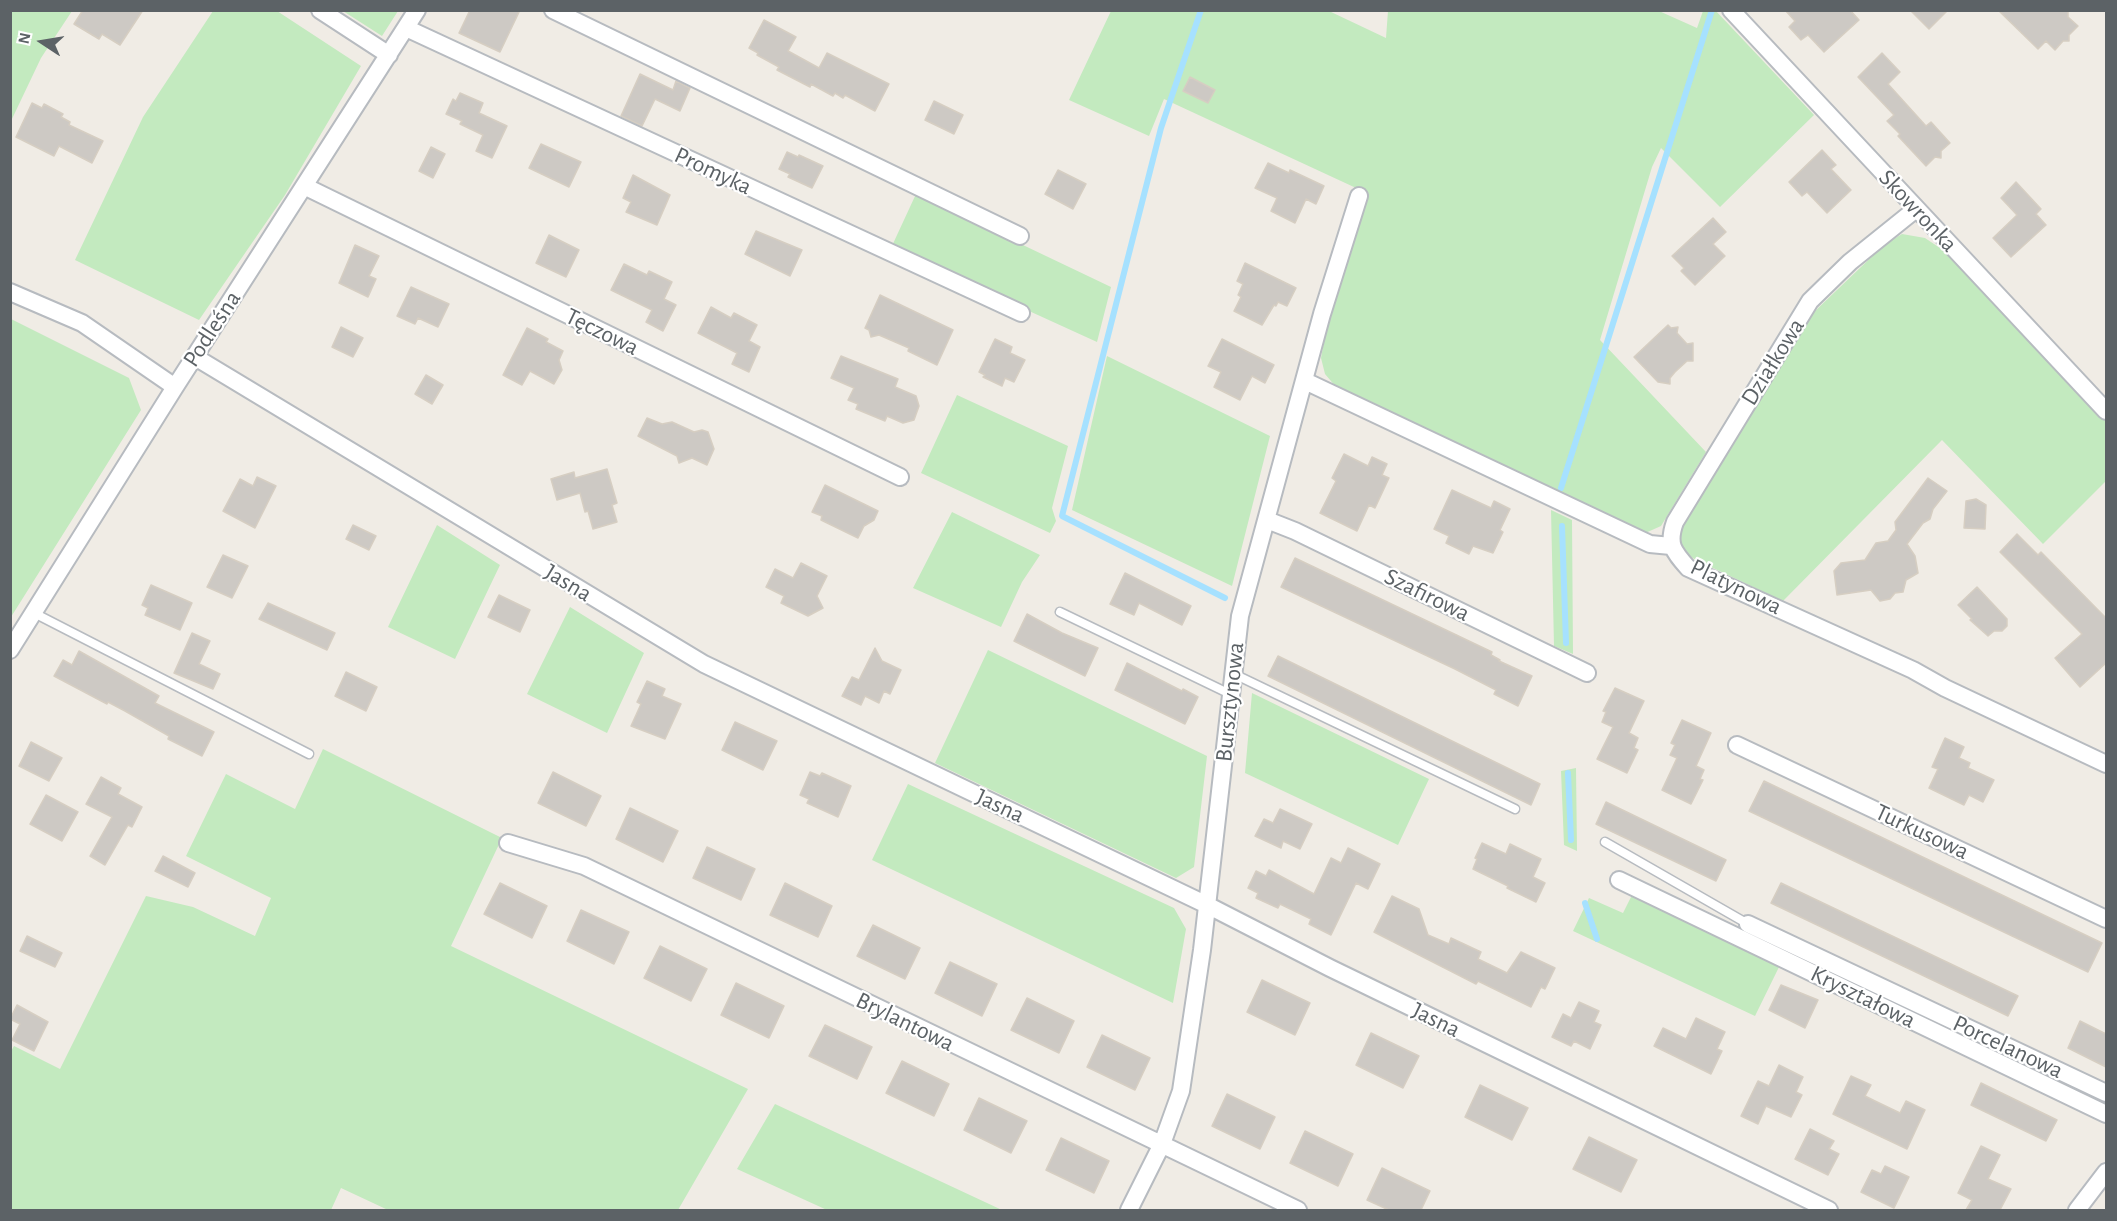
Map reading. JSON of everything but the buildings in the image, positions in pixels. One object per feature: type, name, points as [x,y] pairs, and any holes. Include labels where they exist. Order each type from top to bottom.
[{"type":"street","points":[[320,10],[389,55]]},
{"type":"street","name":"Podleśna","points":[[10,650],[175,387],[417,10]]},
{"type":"street","points":[[553,10],[1020,236]]},
{"type":"street","name":"Skowronka","points":[[1731,10],[2106,411]]},
{"type":"street","name":"Promyka","points":[[406,28],[1021,314]]},
{"type":"street","name":"Tęczowa","points":[[304,186],[900,477]]},
{"type":"street","name":"Bursztynowa","points":[[1129,1210],[1162,1144],[1181,1091],[1203,950],[1240,616],[1322,314],[1359,196]]},
{"type":"street","name":"Działkowa","points":[[1671,546],[1671,534],[1675,522],[1810,301],[1850,262],[1916,209]]},
{"type":"street","points":[[10,291],[82,323],[175,387]]},
{"type":"street","name":"Jasna","points":[[195,357],[704,664],[1207,905],[1330,968],[1829,1210]]},
{"type":"street","name":"Platynowa","points":[[1305,381],[1650,544],[1671,546],[1688,567],[1913,670],[1945,688],[2106,764]]},
{"type":"street","name":"Szafirowa","points":[[1267,520],[1295,531],[1587,673]]},
{"type":"street","name":"Turkusowa","points":[[1737,745],[2106,919]]},
{"type":"street","name":"Brylantowa","points":[[508,843],[584,866],[1298,1210]]},
{"type":"street","name":"Kryształowa","points":[[1619,880],[2106,1114]]},
{"type":"street","name":"Porcelanowa","points":[[1748,924],[2106,1093]]},
{"type":"street","points":[[2077,1210],[2106,1172]]},
{"type":"lane","points":[[1060,612],[1230,694]]},
{"type":"lane","points":[[34,613],[309,754]]},
{"type":"lane","points":[[1233,674],[1515,809]]},
{"type":"lane","points":[[1605,842],[1748,924]]},
{"type":"green space","points":[[11,10],[72,11],[41,58],[11,121]]},
{"type":"green space","points":[[1715,10],[1814,115],[1720,207],[1661,148],[1652,167],[1600,340],[1706,452],[1661,526],[1643,534],[1336,387],[1325,374],[1321,358],[1327,325],[1369,194],[1164,99],[1149,136],[1069,100],[1111,11],[1329,11],[1386,38],[1388,11],[1659,11],[1697,28],[1703,11]]},
{"type":"green space","points":[[213,11],[277,11],[361,66],[285,195],[199,320],[75,260],[143,117]]},
{"type":"green space","points":[[343,11],[398,11],[382,36]]},
{"type":"green space","points":[[916,194],[1111,287],[1097,342],[891,248]]},
{"type":"green space","points":[[1902,234],[1925,238],[1946,252],[2017,323],[2106,419],[2106,481],[2043,544],[1942,440],[1783,601],[1690,556],[1680,543],[1680,520],[1814,312],[1884,245]]},
{"type":"green space","points":[[11,319],[129,378],[141,410],[11,617]]},
{"type":"green space","points":[[1107,356],[1270,436],[1232,586],[1072,510]]},
{"type":"green space","points":[[957,395],[1068,446],[1052,508],[1056,521],[1050,533],[921,473]]},
{"type":"green space","points":[[1551,510],[1572,520],[1573,654],[1554,646]]},
{"type":"green space","points":[[952,512],[1040,555],[1022,582],[1001,627],[913,588]]},
{"type":"green space","points":[[437,525],[500,565],[455,659],[388,627]]},
{"type":"green space","points":[[570,607],[644,653],[607,733],[527,694]]},
{"type":"green space","points":[[988,650],[1207,756],[1194,867],[1176,878],[935,763]]},
{"type":"green space","points":[[1252,693],[1429,779],[1398,845],[1245,773]]},
{"type":"green space","points":[[323,749],[502,838],[451,946],[748,1089],[678,1210],[388,1210],[341,1188],[331,1210],[11,1210],[10,1053],[14,1046],[60,1069],[146,896],[193,907],[255,936],[271,898],[186,856],[226,774],[295,809]]},
{"type":"green space","points":[[1576,768],[1577,851],[1564,845],[1561,771]]},
{"type":"green space","points":[[908,784],[1174,908],[1186,929],[1173,1003],[872,860]]},
{"type":"green space","points":[[1632,895],[1779,967],[1755,1016],[1573,931],[1589,898],[1623,913]]},
{"type":"green space","points":[[775,1104],[1002,1210],[827,1210],[737,1169]]},
{"type":"waterway","points":[[1201,10],[1161,128],[1062,516],[1225,598]]},
{"type":"waterway","points":[[1561,488],[1712,10]]},
{"type":"waterway","points":[[1562,526],[1566,643]]},
{"type":"waterway","points":[[1568,773],[1571,840]]},
{"type":"waterway","points":[[1585,903],[1597,939]]}]
